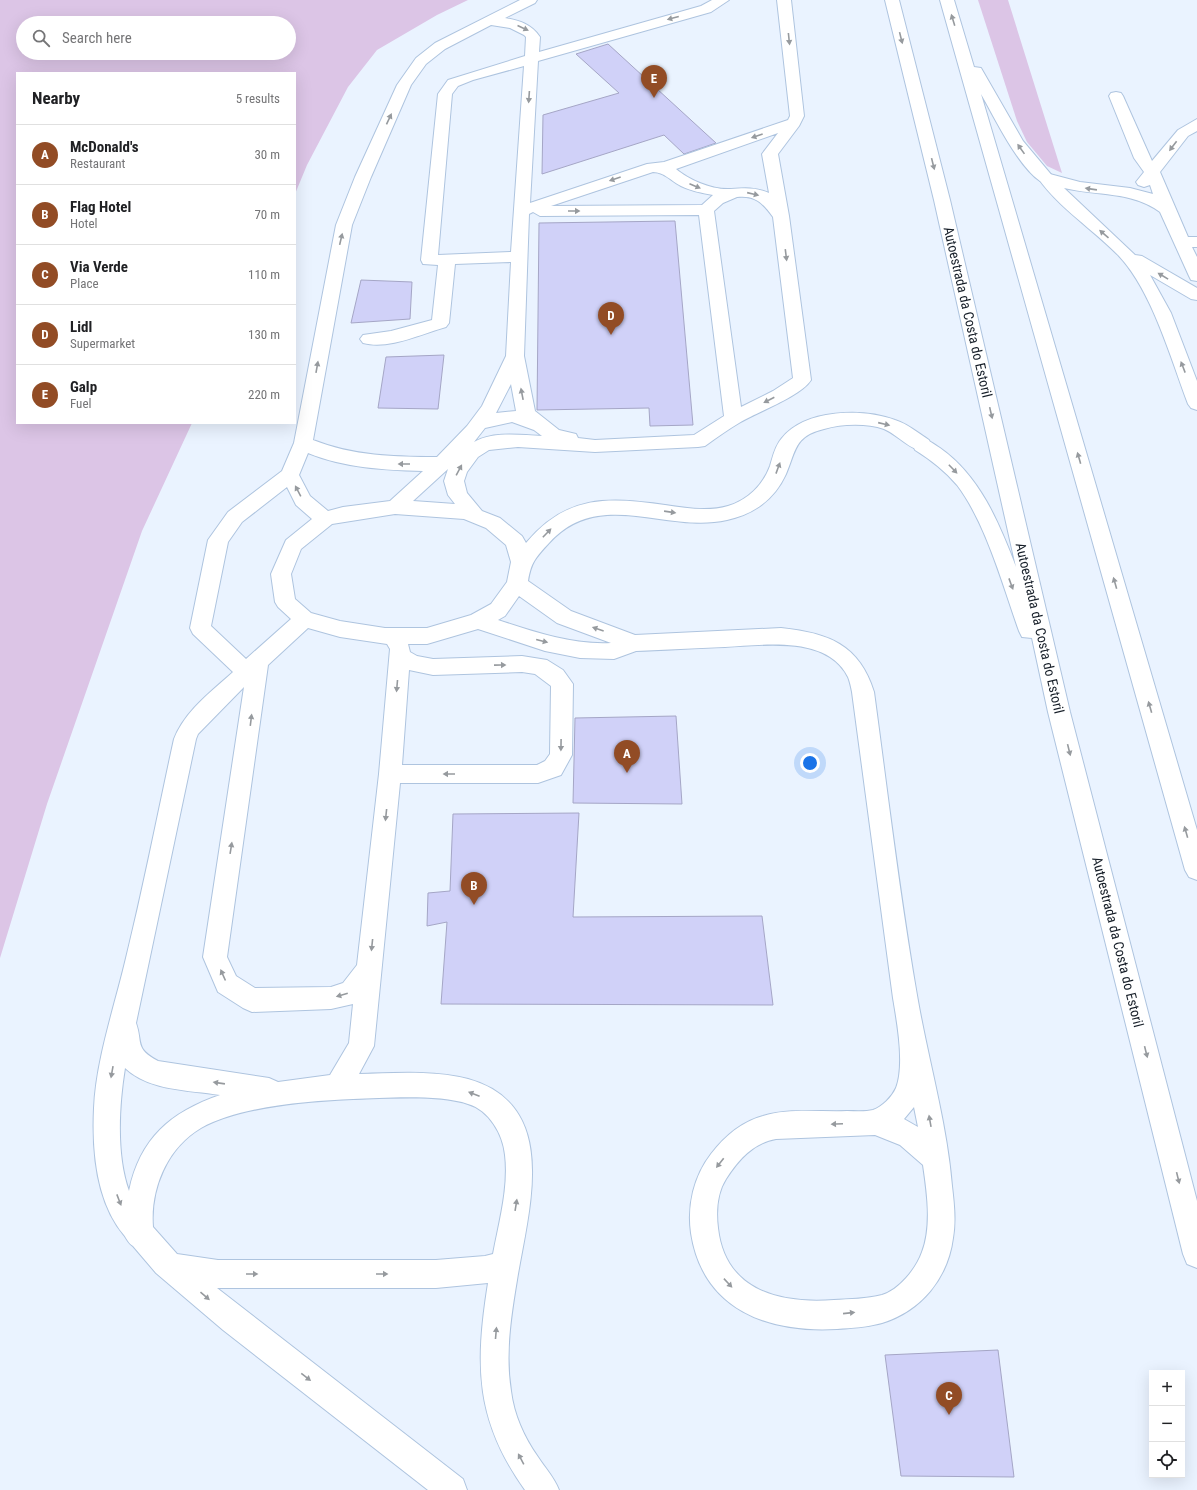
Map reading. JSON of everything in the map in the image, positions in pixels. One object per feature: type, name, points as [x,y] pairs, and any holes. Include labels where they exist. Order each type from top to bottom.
[{"type":"main road","points":[[257,661],[200,628],[218,540],[235,517],[290,475],[303,444],[339,248],[349,208],[404,85],[417,65],[440,46],[530,0]]},
{"type":"main road","points":[[519,257],[429,260],[445,94],[448,88],[459,80],[701,6],[706,10],[722,0]]},
{"type":"main road","points":[[475,515],[458,495],[454,481],[458,470],[471,452],[485,444],[518,440],[595,446],[698,441],[733,418],[779,395],[802,380],[781,216],[770,154],[794,123],[797,116],[784,0]]},
{"type":"main road","name":"Autoestrada da Costa do Estoril","points":[[892,0],[942,200],[1059,712],[1197,1254]]},
{"type":"main road","points":[[947,0],[1197,870]]},
{"type":"main road","points":[[489,21],[507,23],[529,31],[533,37],[521,211],[515,356],[526,414],[553,435],[595,446]]},
{"type":"main road","points":[[959,40],[1013,137],[1032,164],[1066,201],[1125,253],[1165,278],[1197,295]]},
{"type":"main road","points":[[1116,96],[1142,158],[1153,173],[1167,210],[1189,242],[1197,276]]},
{"type":"main road","points":[[521,211],[652,167],[665,167],[794,123]]},
{"type":"main road","points":[[1119,190],[1138,186],[1153,173],[1183,133],[1197,124]]},
{"type":"main road","points":[[665,167],[673,176],[699,189],[731,194]]},
{"type":"main road","points":[[1046,178],[1091,189],[1119,190],[1143,195],[1156,201],[1167,210]]},
{"type":"main road","points":[[521,211],[706,210],[718,197],[747,192],[765,197],[781,216]]},
{"type":"main road","points":[[706,210],[733,418]]},
{"type":"main road","points":[[1125,253],[1140,272],[1156,299],[1197,404]]},
{"type":"main road","points":[[369,339],[392,337],[440,323],[446,260]]},
{"type":"main road","points":[[396,507],[444,464],[479,423],[502,387],[515,356]]},
{"type":"main road","points":[[479,423],[513,416],[540,425]]},
{"type":"main road","points":[[521,562],[549,529],[570,517],[594,510],[607,507],[629,507],[694,516],[711,516],[734,512],[746,507],[762,497],[769,488],[789,441],[797,433],[815,424],[840,420],[862,419],[889,424],[922,445],[952,467],[971,492],[998,547],[1059,712]]},
{"type":"main road","points":[[303,444],[348,460],[391,464],[444,464]]},
{"type":"main road","points":[[290,475],[303,500],[325,519]]},
{"type":"main road","points":[[390,774],[538,774],[554,768],[561,755],[562,684],[555,676],[540,666],[522,664],[433,667],[412,663],[396,646],[340,628],[304,619],[285,602],[281,574],[293,546],[325,519],[343,514],[396,507],[466,512],[493,523],[515,541],[521,562],[517,584],[498,610],[478,621],[396,646]]},
{"type":"main road","points":[[517,584],[564,617],[634,643]]},
{"type":"main road","points":[[304,619],[257,661],[189,729],[183,746],[112,1069],[108,1096],[110,1172],[121,1207],[140,1235],[171,1267],[233,1320],[452,1490]]},
{"type":"main road","points":[[478,621],[540,641],[584,650],[615,651],[634,643],[780,636],[797,637],[816,642],[834,651],[856,672],[863,692],[911,1037],[927,1104],[937,1160],[941,1219],[937,1251],[925,1276],[915,1289],[886,1308],[844,1314],[797,1315],[774,1311],[750,1301],[740,1294],[720,1274],[707,1246],[703,1215],[707,1185],[714,1171],[734,1147],[757,1131],[767,1128],[876,1122],[893,1127],[910,1136],[925,1147],[937,1160]]},
{"type":"main road","points":[[338,1086],[361,1046],[390,774],[396,646]]},
{"type":"main road","points":[[257,661],[250,722],[215,957],[227,984],[252,1000],[330,998],[351,992],[370,969]]},
{"type":"main road","points":[[123,1020],[125,1046],[139,1065],[155,1073],[286,1092]]},
{"type":"main road","points":[[876,1122],[893,1113],[907,1095],[912,1076],[911,1037]]},
{"type":"main road","points":[[140,1235],[139,1219],[142,1190],[156,1156],[168,1140],[190,1122],[215,1109],[251,1098],[338,1086],[424,1087],[460,1090],[475,1094],[490,1102],[509,1123],[515,1138],[518,1156],[517,1200],[496,1337],[494,1370],[496,1391],[500,1408],[514,1446],[523,1463],[544,1490]]},
{"type":"main road","points":[[171,1267],[189,1271],[218,1274],[436,1274],[484,1270],[506,1264]]},
{"type":"shaded area","points":[[0,0],[468,0],[437,15],[377,50],[348,87],[307,165],[296,192],[296,72],[16,72],[16,424],[192,424],[142,531],[47,804],[0,958]]},
{"type":"shaded area","points":[[978,0],[1008,0],[1062,173],[1047,166],[1027,142],[1017,121]]},
{"type":"building","points":[[608,44],[716,143],[684,154],[664,135],[542,174],[543,115],[619,93],[576,54]]},
{"type":"building","points":[[675,221],[693,425],[650,426],[649,408],[537,410],[539,223]]},
{"type":"building","points":[[361,280],[412,282],[410,319],[351,323]]},
{"type":"building","points":[[444,355],[438,409],[378,408],[386,357]]},
{"type":"building","points":[[676,716],[682,804],[573,803],[575,718]]},
{"type":"building","points":[[579,813],[573,917],[762,916],[773,1005],[441,1004],[447,922],[427,926],[428,893],[450,891],[453,814]]},
{"type":"building","points":[[998,1350],[1014,1477],[901,1476],[885,1355]]},
{"type":"place","name":"Galp","points":[[654,98]]},
{"type":"place","name":"Lidl","points":[[611,335]]},
{"type":"place","name":"McDonald's","points":[[627,773]]},
{"type":"place","name":"Flag Hotel","points":[[474,905]]},
{"type":"place","name":"Via Verde","points":[[949,1415]]}]
